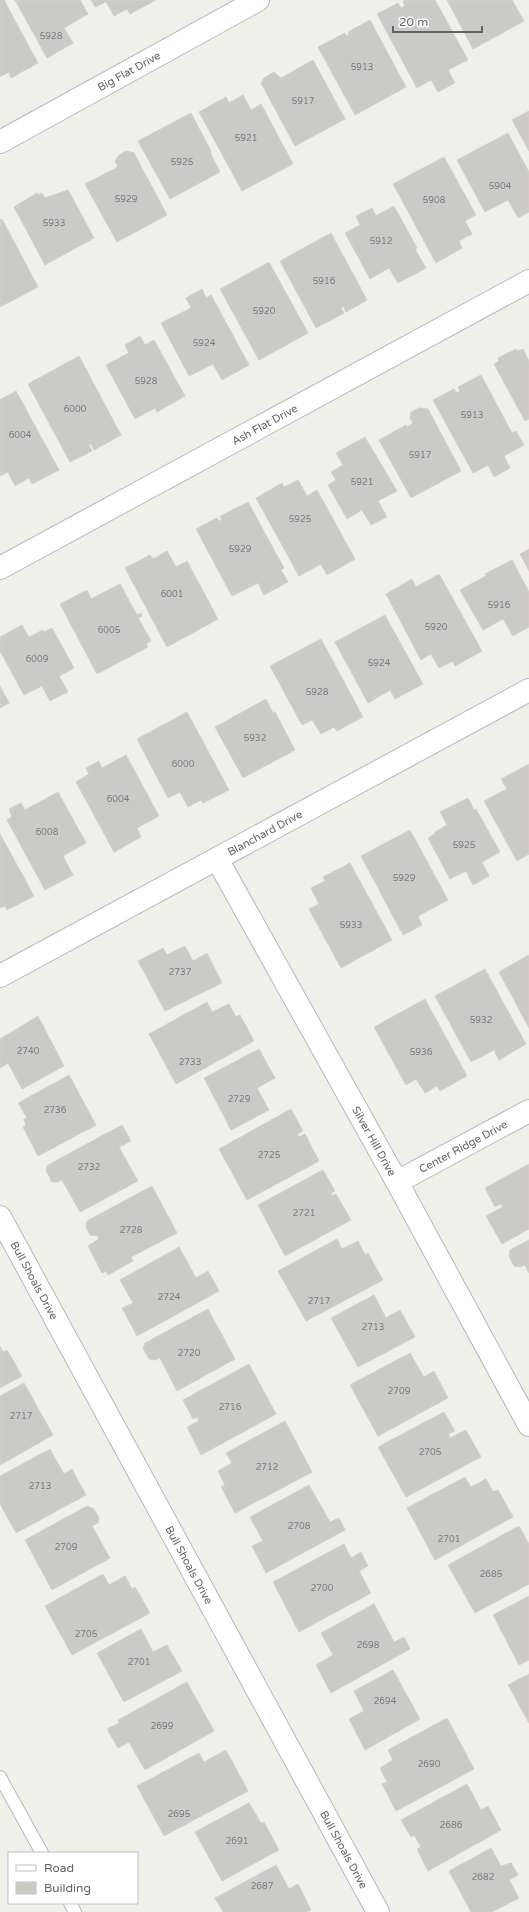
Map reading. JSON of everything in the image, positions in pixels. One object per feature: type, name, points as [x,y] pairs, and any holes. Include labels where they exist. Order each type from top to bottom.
[{"type":"street","name":"Big Flat Drive","points":[[0,142],[258,0]]},
{"type":"street","name":"Ash Flat Drive","points":[[0,568],[529,281]]},
{"type":"street","name":"Blanchard Drive","points":[[0,976],[529,690]]},
{"type":"street","name":"Silver Hill Drive","points":[[217,858],[397,1182],[529,1426]]},
{"type":"street","name":"Center Ridge Drive","points":[[397,1182],[529,1111]]},
{"type":"street","name":"Bull Shoals Drive","points":[[0,1217],[378,1912]]},
{"type":"lane","points":[[0,1777],[41,1852]]},
{"type":"building","points":[[0,0],[4,0],[38,63],[11,78],[9,72],[0,77]]},
{"type":"building","points":[[15,0],[80,0],[88,14],[64,28],[73,43],[47,58]]},
{"type":"building","points":[[91,0],[156,0],[130,14],[127,9],[114,16],[106,2],[95,7]]},
{"type":"building","points":[[435,0],[468,60],[448,70],[455,83],[438,92],[431,80],[417,88],[377,14],[398,3],[401,8],[405,6],[403,1]]},
{"type":"building","points":[[447,0],[512,0],[524,21],[473,49]]},
{"type":"building","points":[[370,20],[406,87],[355,115],[318,47],[345,33],[346,36],[349,34],[348,32]]},
{"type":"building","points":[[313,60],[345,119],[295,146],[261,83],[264,78],[274,72],[281,78]]},
{"type":"building","points":[[243,95],[251,110],[261,104],[293,164],[242,191],[199,112],[226,97],[229,103]]},
{"type":"building","points":[[529,111],[529,151],[512,120]]},
{"type":"building","points":[[191,113],[220,172],[170,199],[138,141]]},
{"type":"building","points":[[508,133],[529,172],[529,212],[518,218],[508,200],[485,212],[457,160]]},
{"type":"building","points":[[126,151],[134,153],[167,215],[117,242],[85,184],[118,167],[115,161],[118,156]]},
{"type":"building","points":[[444,157],[476,215],[465,221],[472,234],[459,241],[462,248],[436,263],[393,184]]},
{"type":"building","points":[[68,190],[94,238],[45,265],[14,207],[37,193],[38,195],[42,193],[45,198]]},
{"type":"building","points":[[394,206],[426,268],[398,283],[389,268],[370,279],[345,233],[360,225],[356,216],[372,208],[376,216]]},
{"type":"building","points":[[2,219],[38,287],[0,307],[0,220]]},
{"type":"building","points":[[331,233],[367,300],[346,312],[343,306],[341,308],[344,313],[316,328],[280,261]]},
{"type":"building","points":[[269,262],[308,333],[259,360],[220,289]]},
{"type":"building","points":[[202,289],[206,298],[211,295],[249,365],[222,380],[213,364],[189,376],[161,323],[191,308],[186,298]]},
{"type":"building","points":[[140,336],[145,345],[154,340],[185,396],[157,412],[155,408],[135,419],[106,365],[129,353],[125,345]]},
{"type":"building","points":[[516,349],[517,351],[523,349],[529,361],[529,419],[525,421],[494,364],[499,361],[498,358]]},
{"type":"building","points":[[79,356],[121,435],[94,450],[91,444],[89,445],[92,451],[70,462],[28,384]]},
{"type":"building","points":[[481,375],[512,433],[516,431],[524,445],[504,456],[510,468],[494,477],[488,465],[473,473],[433,400],[454,389],[457,393],[460,391],[458,387]]},
{"type":"building","points":[[16,391],[59,470],[32,484],[29,478],[15,486],[8,472],[0,476],[0,400]]},
{"type":"building","points":[[419,408],[428,409],[461,471],[411,498],[379,440],[406,425],[407,427],[413,423],[410,418],[411,412]]},
{"type":"building","points":[[365,437],[397,491],[378,501],[387,517],[371,525],[362,510],[347,519],[328,485],[336,480],[331,472],[343,465],[336,453]]},
{"type":"building","points":[[298,480],[307,496],[317,490],[355,559],[327,575],[321,564],[299,576],[256,498],[282,483],[284,487]]},
{"type":"building","points":[[248,502],[284,568],[281,570],[288,582],[264,595],[258,583],[232,596],[196,529],[217,518],[219,521],[222,520],[220,516]]},
{"type":"building","points":[[529,549],[529,571],[520,554]]},
{"type":"building","points":[[167,551],[176,567],[187,561],[218,619],[167,647],[125,568],[150,555],[153,559]]},
{"type":"building","points":[[512,560],[529,592],[529,627],[513,636],[503,619],[483,630],[460,590],[486,576],[485,574]]},
{"type":"building","points":[[439,574],[482,651],[455,666],[453,661],[439,668],[431,654],[421,660],[386,594],[412,579],[416,587]]},
{"type":"building","points":[[120,584],[137,615],[141,613],[142,616],[138,618],[151,641],[146,644],[148,647],[97,674],[60,604],[87,590],[91,599]]},
{"type":"building","points":[[385,615],[423,684],[395,699],[390,690],[368,703],[335,642]]},
{"type":"building","points":[[22,625],[29,637],[43,630],[44,632],[52,628],[74,668],[59,676],[68,692],[50,701],[42,686],[24,695],[0,651],[0,637]]},
{"type":"building","points":[[321,639],[363,717],[337,731],[334,727],[321,734],[312,720],[302,725],[270,666]]},
{"type":"building","points":[[0,686],[9,703],[0,708]]},
{"type":"building","points":[[266,699],[273,713],[275,712],[295,750],[243,778],[215,727]]},
{"type":"building","points":[[187,712],[229,790],[203,803],[201,800],[188,807],[180,792],[168,798],[137,739]]},
{"type":"building","points":[[126,755],[159,816],[137,828],[141,837],[114,852],[76,782],[89,774],[86,768],[99,761],[102,768]]},
{"type":"building","points":[[529,764],[529,854],[517,861],[484,801],[507,789],[501,779]]},
{"type":"building","points":[[58,792],[86,843],[63,856],[73,875],[45,890],[7,820],[12,817],[9,809],[21,803],[25,810]]},
{"type":"building","points":[[468,798],[474,810],[476,809],[500,852],[482,862],[489,876],[473,885],[466,871],[450,879],[428,838],[447,825],[440,812]]},
{"type":"building","points":[[410,830],[448,900],[418,916],[422,925],[403,935],[361,856]]},
{"type":"building","points":[[0,834],[34,896],[7,910],[5,906],[0,908]]},
{"type":"building","points":[[350,863],[392,940],[341,968],[309,909],[319,904],[311,888],[325,881],[323,877]]},
{"type":"building","points":[[185,946],[193,961],[207,953],[222,983],[165,1011],[138,961],[163,948],[167,955]]},
{"type":"building","points":[[529,955],[529,1028],[499,972]]},
{"type":"building","points":[[485,969],[526,1044],[499,1060],[494,1050],[471,1062],[435,996]]},
{"type":"building","points":[[425,999],[467,1076],[440,1091],[437,1086],[425,1093],[416,1079],[406,1085],[374,1027]]},
{"type":"building","points":[[207,1002],[212,1012],[229,1004],[236,1017],[240,1015],[254,1041],[176,1084],[149,1034]]},
{"type":"building","points":[[38,1016],[64,1066],[22,1089],[8,1063],[0,1068],[0,1039]]},
{"type":"building","points":[[259,1049],[275,1078],[257,1088],[269,1110],[231,1130],[204,1078]]},
{"type":"building","points":[[69,1075],[96,1125],[38,1156],[23,1127],[26,1125],[24,1119],[27,1118],[18,1103]]},
{"type":"building","points":[[291,1109],[303,1131],[297,1134],[299,1137],[305,1134],[319,1161],[247,1200],[219,1149]]},
{"type":"building","points":[[122,1125],[131,1141],[119,1147],[138,1181],[80,1212],[62,1180],[52,1182],[46,1170],[48,1165]]},
{"type":"building","points":[[529,1164],[529,1229],[502,1244],[486,1216],[503,1207],[501,1204],[495,1207],[485,1188]]},
{"type":"building","points":[[323,1170],[335,1191],[331,1193],[332,1196],[336,1194],[351,1220],[285,1256],[258,1205]]},
{"type":"building","points":[[152,1186],[177,1233],[131,1257],[133,1261],[108,1275],[106,1271],[102,1273],[88,1246],[99,1239],[98,1236],[90,1235],[86,1227],[87,1221]]},
{"type":"building","points":[[337,1239],[342,1249],[358,1241],[365,1255],[368,1253],[383,1280],[306,1321],[278,1271]]},
{"type":"building","points":[[529,1240],[529,1273],[525,1265],[520,1267],[514,1266],[509,1256],[510,1250]]},
{"type":"building","points":[[179,1247],[196,1278],[208,1271],[219,1291],[137,1336],[122,1308],[133,1303],[120,1280]]},
{"type":"building","points":[[374,1295],[386,1318],[400,1310],[415,1337],[358,1367],[331,1318]]},
{"type":"building","points":[[208,1309],[235,1359],[177,1391],[160,1358],[155,1360],[149,1359],[143,1348],[145,1343]]},
{"type":"building","points":[[0,1346],[3,1352],[7,1350],[22,1376],[0,1388]]},
{"type":"building","points":[[410,1353],[424,1377],[434,1371],[448,1398],[378,1436],[350,1385]]},
{"type":"building","points":[[249,1364],[276,1414],[201,1455],[187,1427],[199,1421],[197,1417],[193,1419],[183,1400]]},
{"type":"building","points":[[24,1383],[53,1435],[0,1465],[0,1396]]},
{"type":"building","points":[[444,1412],[455,1431],[448,1434],[450,1438],[466,1430],[481,1457],[406,1497],[378,1447]]},
{"type":"building","points":[[285,1421],[312,1472],[235,1513],[221,1487],[225,1485],[218,1471],[232,1463],[226,1453]]},
{"type":"building","points":[[50,1449],[64,1474],[72,1469],[86,1495],[16,1533],[0,1504],[0,1476]]},
{"type":"building","points":[[465,1477],[471,1487],[486,1479],[493,1492],[498,1490],[513,1517],[435,1560],[407,1508]]},
{"type":"building","points":[[309,1485],[330,1522],[339,1518],[345,1530],[266,1573],[252,1546],[263,1541],[250,1517]]},
{"type":"building","points":[[87,1506],[94,1509],[99,1518],[98,1523],[92,1526],[110,1558],[52,1590],[25,1540]]},
{"type":"building","points":[[519,1526],[529,1544],[529,1584],[475,1613],[448,1565]]},
{"type":"building","points":[[344,1544],[351,1558],[361,1552],[368,1566],[359,1571],[371,1593],[299,1632],[273,1582]]},
{"type":"building","points":[[103,1574],[109,1585],[125,1576],[132,1589],[135,1587],[150,1613],[72,1655],[45,1606]]},
{"type":"building","points":[[529,1596],[529,1660],[519,1665],[493,1615]]},
{"type":"building","points":[[374,1604],[394,1642],[404,1637],[410,1649],[331,1693],[316,1665],[333,1655],[321,1633]]},
{"type":"building","points":[[141,1629],[153,1652],[167,1645],[182,1671],[124,1702],[97,1653]]},
{"type":"building","points":[[393,1670],[420,1719],[365,1750],[349,1719],[364,1711],[354,1691]]},
{"type":"building","points":[[529,1674],[529,1723],[508,1685]]},
{"type":"building","points":[[187,1682],[214,1731],[145,1770],[129,1742],[118,1748],[107,1729],[119,1723],[118,1720]]},
{"type":"building","points":[[447,1718],[474,1769],[396,1811],[382,1784],[387,1782],[380,1768],[393,1760],[388,1750]]},
{"type":"building","points":[[226,1750],[248,1791],[164,1836],[137,1786],[199,1753],[204,1762]]},
{"type":"building","points":[[467,1784],[481,1810],[488,1806],[501,1830],[428,1871],[417,1849],[421,1847],[414,1835],[411,1837],[401,1820]]},
{"type":"building","points":[[249,1803],[261,1823],[264,1822],[279,1850],[222,1881],[195,1832]]},
{"type":"building","points":[[491,1848],[501,1866],[511,1863],[518,1875],[509,1880],[519,1898],[492,1912],[471,1912],[449,1871]]},
{"type":"building","points":[[276,1865],[289,1889],[298,1884],[311,1910],[307,1912],[223,1912],[215,1898]]}]
